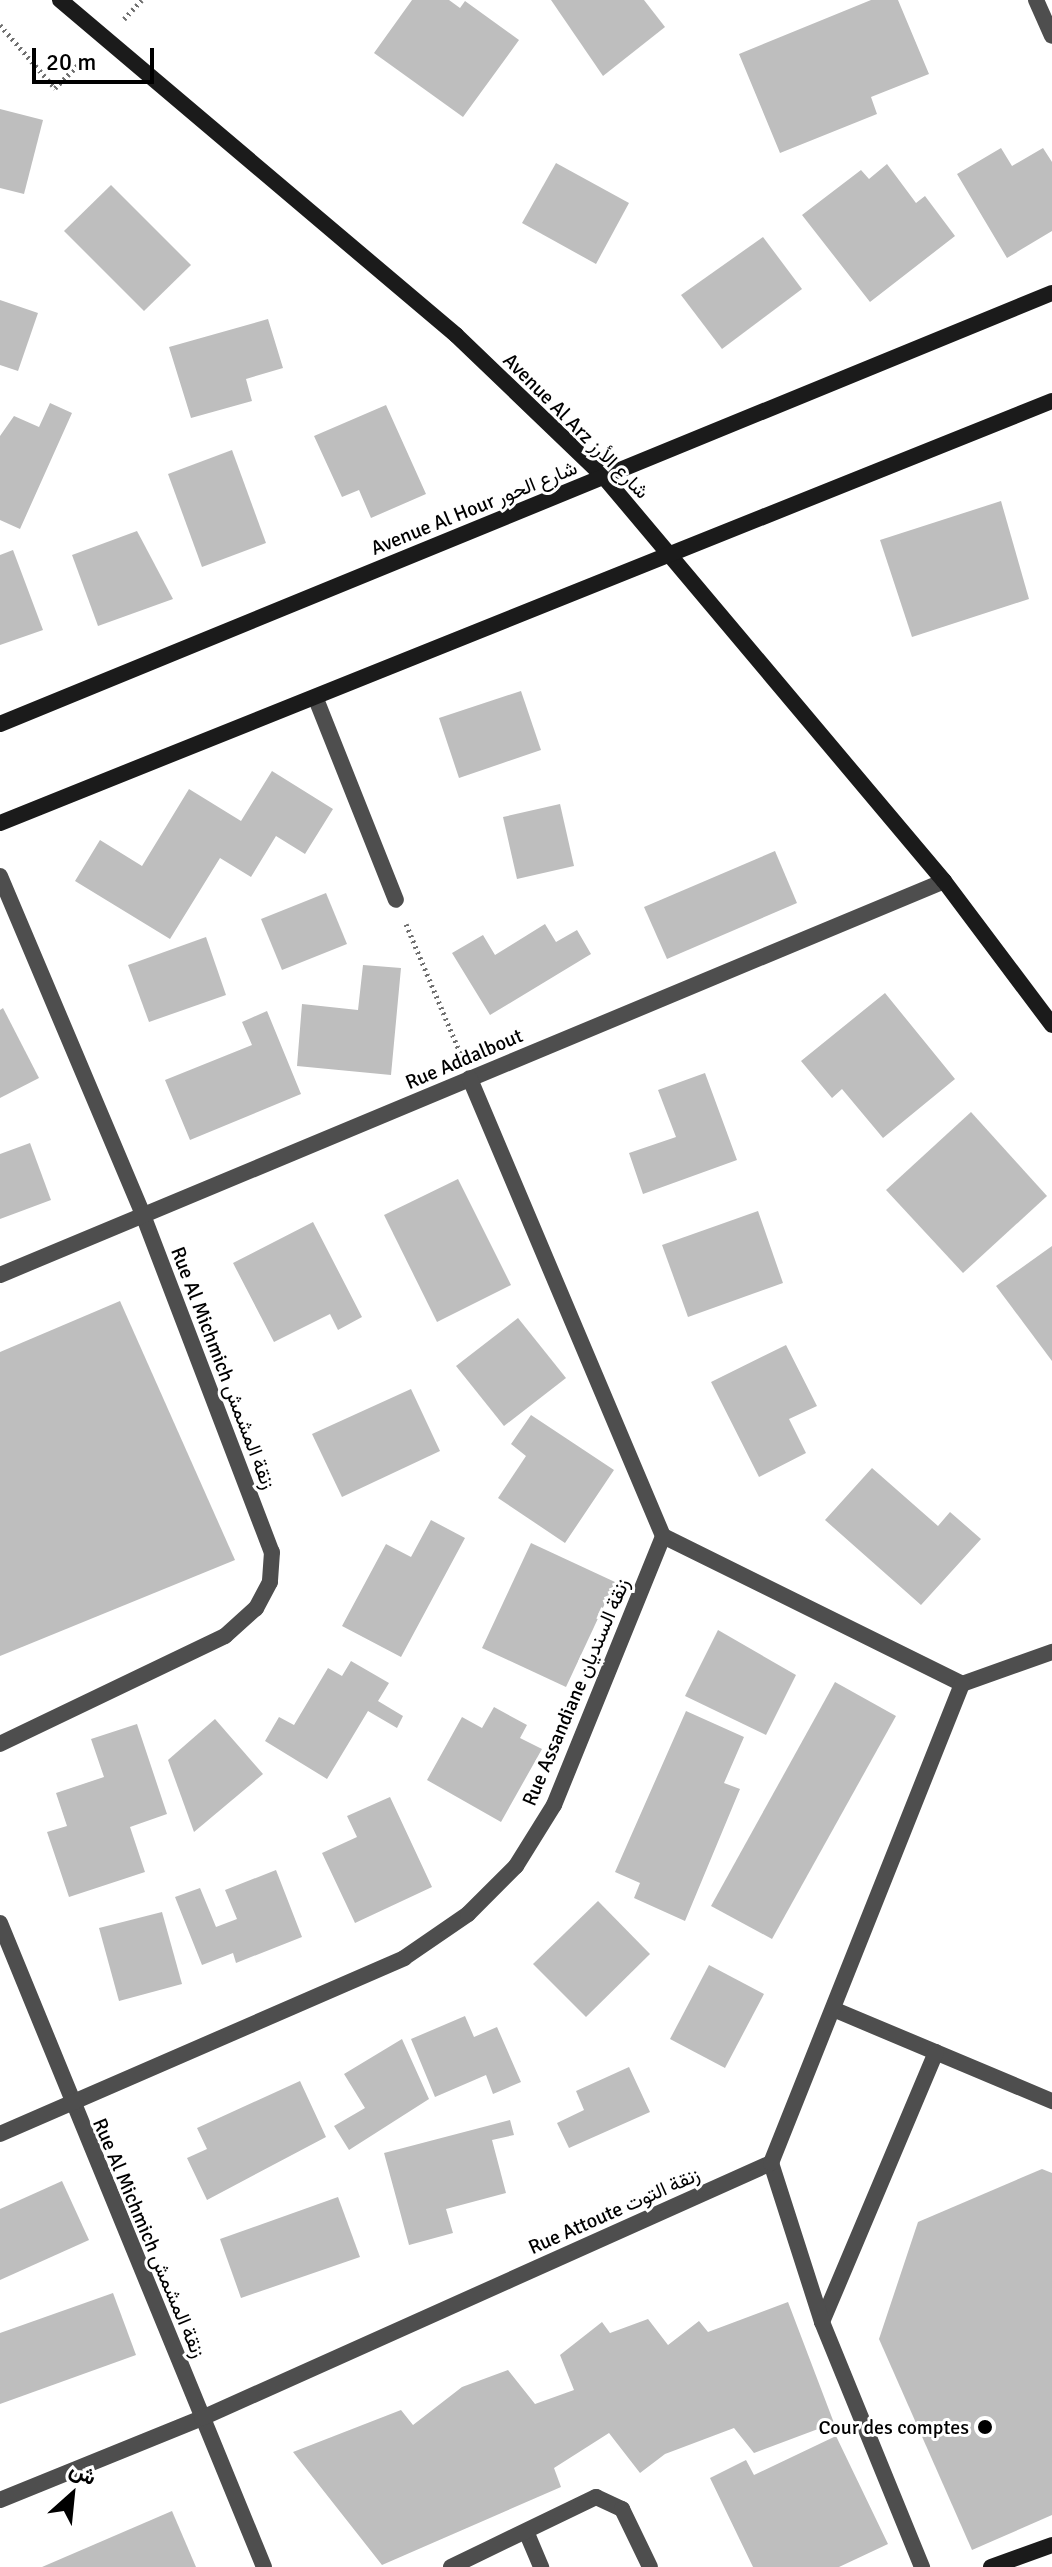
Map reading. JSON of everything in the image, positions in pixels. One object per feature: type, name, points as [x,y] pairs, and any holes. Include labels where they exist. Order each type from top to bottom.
[{"type":"street","name":"Avenue Al Arz شارع الأرز","points":[[60,0],[456,335],[604,477],[944,881],[1052,1025]]},
{"type":"street","points":[[1036,0],[1052,36]]},
{"type":"street","name":"Avenue Al Hour شارع الحور","points":[[0,724],[1052,293]]},
{"type":"street","points":[[0,823],[316,699],[1052,401]]},
{"type":"street","points":[[316,699],[396,900]]},
{"type":"street","name":"Rue Al Michmich زنقة المشمش","points":[[0,876],[143,1215],[272,1552],[270,1582],[256,1608],[225,1636],[0,1744]]},
{"type":"street","name":"Rue Addalbout","points":[[0,1275],[944,881]]},
{"type":"street","points":[[470,1078],[663,1536],[962,1684],[1052,1652]]},
{"type":"street","name":"Rue Assandiane زنقة السنديان","points":[[0,2134],[404,1958],[468,1914],[516,1866],[554,1805],[663,1536]]},
{"type":"street","points":[[922,2567],[822,2322],[771,2163],[962,1684]]},
{"type":"street","name":"Rue Al Michmich زنقة المشمش","points":[[0,1923],[72,2105],[264,2567]]},
{"type":"street","points":[[833,2009],[1052,2101]]},
{"type":"street","points":[[822,2322],[936,2052]]},
{"type":"street","name":"Rue Attoute زنقة التوت","points":[[0,2500],[202,2418],[771,2163]]},
{"type":"street","points":[[451,2567],[528,2536],[580,2502],[605,2498],[622,2509],[650,2567]]},
{"type":"street","points":[[528,2536],[541,2567]]},
{"type":"street","points":[[991,2567],[1052,2545]]},
{"type":"path","points":[[396,900],[470,1078]]},
{"type":"building","points":[[412,0],[449,0],[460,8],[465,1],[519,40],[463,117],[374,53]]},
{"type":"building","points":[[551,0],[644,0],[665,27],[603,76]]},
{"type":"building","points":[[871,0],[898,0],[929,74],[871,97],[877,114],[780,153],[739,54]]},
{"type":"building","points":[[0,109],[43,120],[24,194],[0,188]]},
{"type":"building","points":[[1001,148],[1012,166],[1043,148],[1052,162],[1052,231],[1007,258],[957,174]]},
{"type":"building","points":[[556,163],[629,203],[596,264],[522,223]]},
{"type":"building","points":[[887,164],[916,203],[925,196],[955,236],[870,302],[802,215],[861,170],[869,179]]},
{"type":"building","points":[[111,185],[191,265],[144,311],[64,231]]},
{"type":"building","points":[[763,237],[802,289],[722,349],[681,295]]},
{"type":"building","points":[[0,300],[38,313],[18,371],[0,365]]},
{"type":"building","points":[[268,319],[283,368],[246,379],[252,401],[191,418],[169,347]]},
{"type":"building","points":[[50,403],[72,413],[20,529],[0,520],[0,436],[14,416],[39,427]]},
{"type":"building","points":[[386,405],[426,494],[371,518],[359,490],[342,497],[314,436]]},
{"type":"building","points":[[232,450],[266,543],[202,567],[168,474]]},
{"type":"building","points":[[1001,501],[1029,599],[912,637],[880,540]]},
{"type":"building","points":[[137,531],[173,599],[98,626],[72,555]]},
{"type":"building","points":[[13,550],[43,630],[0,645],[0,555]]},
{"type":"building","points":[[521,691],[541,750],[459,778],[439,718]]},
{"type":"building","points":[[272,771],[333,809],[305,854],[276,836],[251,877],[220,858],[170,939],[75,881],[100,840],[142,866],[189,789],[241,821]]},
{"type":"building","points":[[560,804],[574,866],[517,879],[503,817]]},
{"type":"building","points":[[775,851],[797,903],[667,959],[644,907]]},
{"type":"building","points":[[326,893],[347,944],[282,970],[261,919]]},
{"type":"building","points":[[545,924],[556,942],[577,930],[591,954],[490,1015],[452,953],[483,935],[495,955]]},
{"type":"building","points":[[206,937],[226,995],[149,1022],[128,965]]},
{"type":"building","points":[[363,965],[401,968],[391,1075],[297,1066],[302,1004],[358,1010]]},
{"type":"building","points":[[885,993],[955,1079],[883,1138],[842,1089],[832,1098],[801,1061]]},
{"type":"building","points":[[3,1008],[39,1078],[0,1098],[0,1010]]},
{"type":"building","points":[[267,1011],[301,1094],[190,1140],[165,1080],[252,1045],[242,1022]]},
{"type":"building","points":[[705,1073],[737,1160],[643,1194],[629,1153],[676,1137],[658,1090]]},
{"type":"building","points":[[971,1112],[1047,1196],[963,1273],[886,1190]]},
{"type":"building","points":[[30,1143],[51,1200],[0,1219],[0,1154]]},
{"type":"building","points":[[458,1179],[511,1285],[437,1322],[384,1215]]},
{"type":"building","points":[[758,1211],[783,1283],[688,1317],[662,1245]]},
{"type":"building","points":[[313,1222],[362,1317],[338,1330],[330,1314],[274,1342],[233,1263]]},
{"type":"building","points":[[1052,1246],[1052,1361],[996,1286]]},
{"type":"building","points":[[120,1301],[235,1560],[0,1656],[0,1352]]},
{"type":"building","points":[[518,1318],[566,1378],[504,1426],[456,1366]]},
{"type":"building","points":[[786,1345],[817,1406],[789,1419],[806,1453],[759,1477],[711,1382]]},
{"type":"building","points":[[411,1389],[440,1451],[342,1497],[312,1434]]},
{"type":"building","points":[[531,1415],[614,1470],[565,1543],[498,1498],[526,1456],[511,1444]]},
{"type":"building","points":[[872,1468],[938,1526],[950,1512],[981,1539],[921,1605],[825,1520]]},
{"type":"building","points":[[431,1520],[465,1538],[401,1657],[342,1626],[386,1544],[411,1557]]},
{"type":"building","points":[[531,1543],[615,1582],[566,1687],[482,1648]]},
{"type":"building","points":[[718,1630],[796,1675],[766,1735],[685,1696]]},
{"type":"building","points":[[351,1661],[389,1683],[378,1701],[403,1716],[397,1728],[368,1711],[327,1779],[265,1741],[279,1717],[294,1725],[328,1668],[342,1676]]},
{"type":"building","points":[[835,1682],[896,1716],[772,1939],[711,1906]]},
{"type":"building","points":[[494,1707],[527,1725],[520,1738],[542,1749],[501,1822],[427,1780],[462,1717],[482,1728]]},
{"type":"building","points":[[686,1711],[744,1737],[724,1783],[740,1789],[685,1921],[634,1898],[640,1883],[615,1872]]},
{"type":"building","points":[[215,1719],[263,1774],[194,1832],[168,1760]]},
{"type":"building","points":[[137,1724],[167,1814],[130,1827],[145,1872],[69,1897],[47,1832],[67,1826],[56,1793],[104,1777],[91,1739]]},
{"type":"building","points":[[390,1797],[432,1887],[355,1923],[322,1853],[357,1837],[347,1816]]},
{"type":"building","points":[[276,1870],[302,1937],[236,1963],[233,1953],[202,1965],[175,1897],[200,1888],[216,1927],[237,1919],[225,1890]]},
{"type":"building","points":[[598,1901],[650,1954],[586,2017],[533,1964]]},
{"type":"building","points":[[162,1912],[182,1984],[119,2001],[99,1928]]},
{"type":"building","points":[[709,1965],[764,1994],[725,2068],[670,2039]]},
{"type":"building","points":[[465,2016],[474,2037],[497,2027],[521,2082],[493,2094],[486,2075],[435,2097],[411,2039]]},
{"type":"building","points":[[402,2039],[429,2099],[349,2150],[334,2126],[365,2108],[344,2074]]},
{"type":"building","points":[[629,2067],[650,2112],[569,2148],[557,2123],[584,2110],[576,2091]]},
{"type":"building","points":[[300,2081],[326,2137],[207,2200],[187,2158],[207,2149],[197,2128]]},
{"type":"building","points":[[510,2120],[514,2135],[492,2140],[506,2193],[446,2209],[453,2233],[409,2245],[384,2153]]},
{"type":"building","name":"Cour des comptes","points":[[1042,2169],[1052,2173],[1052,2515],[972,2550],[879,2339],[918,2222]]},
{"type":"building","points":[[62,2181],[89,2240],[0,2280],[0,2209]]},
{"type":"building","points":[[338,2197],[360,2257],[241,2298],[220,2239]]},
{"type":"building","points":[[113,2293],[136,2355],[0,2404],[0,2333]]},
{"type":"building","points":[[788,2302],[834,2423],[754,2453],[734,2428],[665,2454],[640,2473],[609,2433],[554,2468],[561,2487],[382,2565],[293,2452],[401,2410],[413,2425],[462,2387],[508,2370],[535,2404],[574,2390],[560,2355],[602,2322],[610,2333],[648,2319],[668,2345],[699,2321],[708,2332]]},
{"type":"building","points":[[836,2436],[888,2544],[839,2567],[753,2567],[710,2478],[746,2460],[754,2475]]},
{"type":"building","points":[[172,2511],[196,2567],[42,2567]]},
{"type":"place","name":"Cour des comptes","points":[[985,2427]]}]
